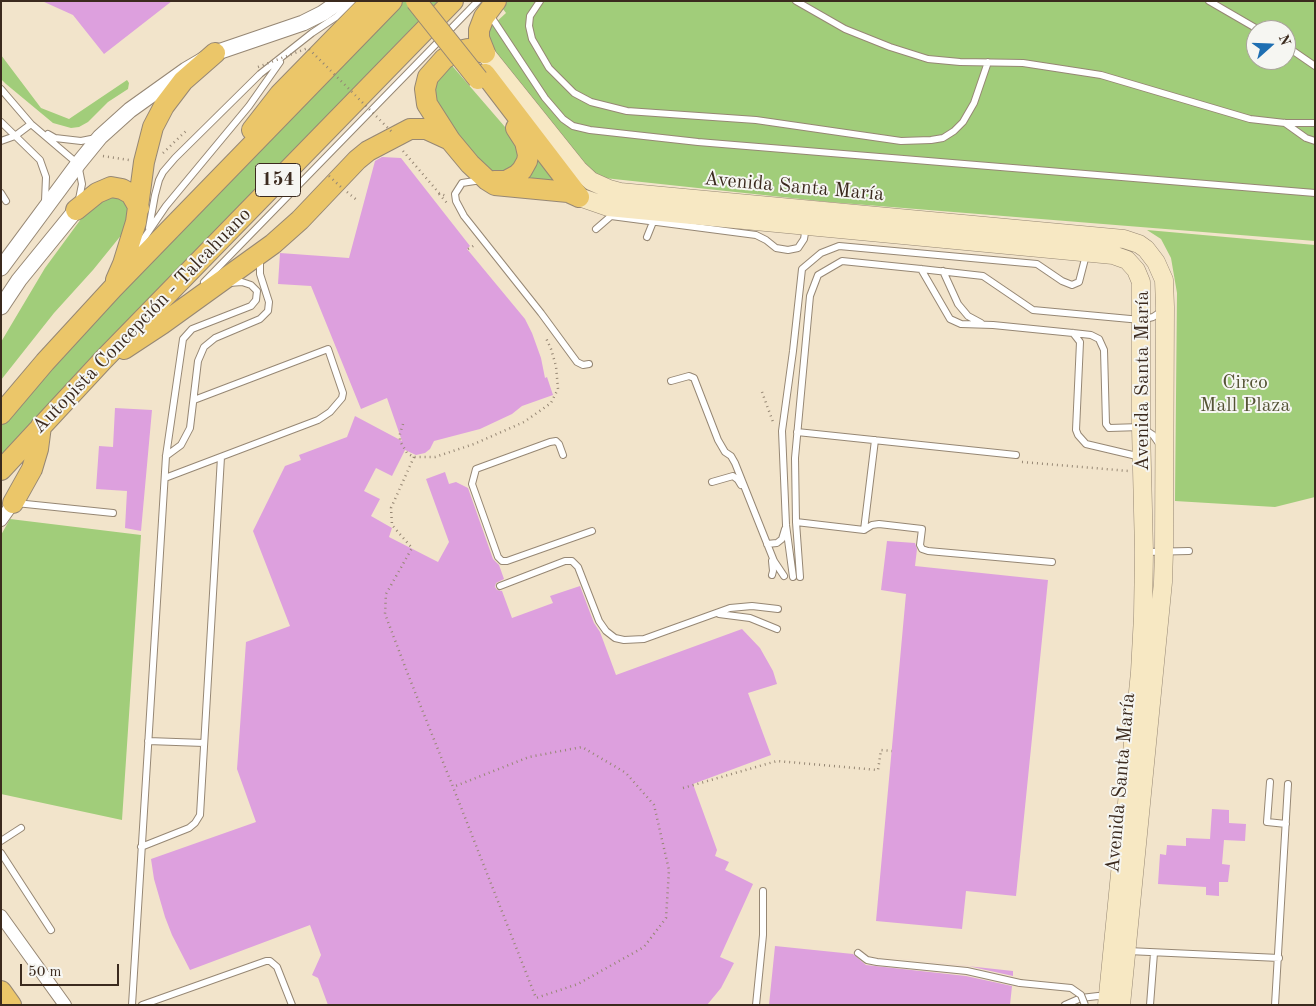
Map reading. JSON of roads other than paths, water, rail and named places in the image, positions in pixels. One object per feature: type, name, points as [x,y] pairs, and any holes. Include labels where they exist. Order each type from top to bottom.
[{"type":"main road","points":[[222,177],[250,132],[280,94],[371,1]]},
{"type":"main road","name":"Autopista Concepción - Talcahuano","points":[[1,414],[50,356],[113,288],[392,1]]},
{"type":"main road","points":[[416,1],[481,76],[579,197]]},
{"type":"main road","points":[[428,1],[522,135],[528,155],[522,170],[511,179],[500,182],[487,180]]},
{"type":"main road","name":"Autopista Concepción - Talcahuano","points":[[1,470],[104,359],[453,1]]},
{"type":"main road","points":[[485,53],[479,38],[479,30],[487,5]]},
{"type":"main road","points":[[485,53],[468,49],[455,52],[439,64],[426,82],[427,104],[450,140],[470,164],[495,185],[568,192],[579,197]]},
{"type":"main road","points":[[113,288],[128,248],[139,208],[144,162],[153,127],[164,106],[183,81],[215,53]]},
{"type":"main road","name":"Avenida Santa María","points":[[485,53],[578,169],[591,181],[609,189],[620,192],[1124,239],[1146,249],[1156,262],[1164,280],[1165,307],[1163,582],[1152,675],[1127,951],[1112,1002]]},
{"type":"main road","points":[[104,359],[144,337],[263,252],[300,220],[356,160],[368,151],[410,129],[426,129],[450,140]]},
{"type":"main road","points":[[76,210],[97,193],[111,188],[122,189],[131,194],[139,208]]},
{"type":"main road","name":"Avenida Santa María","points":[[579,197],[608,207],[1087,252],[1121,257],[1136,270],[1141,282],[1143,616],[1112,1002]]},
{"type":"main road","points":[[13,503],[32,469],[38,449],[40,426]]},
{"type":"main road","points":[[1,991],[11,1005]]},
{"type":"street","points":[[1,268],[100,137],[160,86],[215,53],[303,23],[324,13],[334,3]]},
{"type":"street","points":[[1,308],[19,280],[76,210]]},
{"type":"street","points":[[1,520],[13,503]]},
{"type":"street","points":[[1,916],[65,1005]]},
{"type":"lane","points":[[149,228],[155,195],[163,172],[196,136],[260,74],[312,33],[336,17],[352,1]]},
{"type":"lane","points":[[540,1],[530,16],[529,26],[532,39],[539,54],[549,68],[563,83],[583,98],[591,102],[627,110],[756,120],[901,141],[930,140],[943,138],[963,122],[974,103],[988,62]]},
{"type":"lane","points":[[796,1],[845,29],[890,47],[928,59],[960,62],[1023,63],[1101,75],[1250,119],[1284,123],[1315,123]]},
{"type":"lane","points":[[1209,1],[1246,22]]},
{"type":"lane","points":[[196,289],[487,5],[545,98],[563,119],[573,126],[590,130],[698,142],[1315,193]]},
{"type":"lane","points":[[113,288],[149,228],[249,106],[272,71],[289,51]]},
{"type":"lane","points":[[1296,53],[1315,66]]},
{"type":"lane","points":[[1,89],[31,124],[82,159],[81,193],[76,210]]},
{"type":"lane","points":[[1,122],[40,160],[44,168],[46,196],[40,216]]},
{"type":"lane","points":[[1284,123],[1306,138],[1315,141]]},
{"type":"lane","points":[[31,124],[55,138],[81,141],[100,137]]},
{"type":"lane","points":[[1,141],[15,136],[31,124]]},
{"type":"lane","points":[[487,180],[462,183],[455,194],[456,201],[464,216],[541,313],[577,362],[583,365],[589,364]]},
{"type":"lane","points":[[1,193],[6,201]]},
{"type":"lane","points":[[596,229],[611,216],[756,235],[776,248],[788,250],[798,248],[804,239],[806,226]]},
{"type":"lane","points":[[647,237],[653,222]]},
{"type":"lane","points":[[1087,252],[1079,282],[1072,285],[1062,281],[1037,264],[839,246],[821,253],[802,269],[782,431],[786,525],[796,577],[795,458],[810,296],[818,275],[842,261],[983,276],[1033,310],[1141,320],[1153,317],[1165,307]]},
{"type":"lane","points":[[166,456],[174,451],[186,437],[190,428],[198,361],[204,347],[214,338],[260,320],[268,311],[269,302],[260,274],[263,252]]},
{"type":"lane","points":[[921,269],[950,319],[961,324],[1073,333],[1091,335],[1099,339],[1104,350],[1106,424],[1109,428],[1142,427],[1153,435],[1165,454]]},
{"type":"lane","points":[[943,271],[958,304],[968,316],[981,323],[992,325]]},
{"type":"lane","points":[[132,1005],[166,456],[183,338],[192,329],[251,306],[256,300],[257,291],[251,285],[242,282],[219,284]]},
{"type":"lane","points":[[104,359],[182,300]]},
{"type":"lane","points":[[1073,333],[1080,342],[1076,430],[1078,435],[1086,444],[1142,457]]},
{"type":"lane","points":[[165,478],[318,420],[330,412],[342,398],[343,393],[328,349],[194,400]]},
{"type":"lane","points":[[671,381],[689,376],[694,378],[718,440],[724,452],[731,456],[735,462],[767,544],[784,576]]},
{"type":"lane","points":[[798,432],[1016,455]]},
{"type":"lane","points":[[864,530],[875,440]]},
{"type":"lane","points":[[563,455],[556,441],[476,469],[472,484],[474,493],[498,557],[502,561],[507,561],[592,531]]},
{"type":"lane","points":[[142,847],[189,828],[200,815],[221,457]]},
{"type":"lane","points":[[712,482],[733,476],[738,480],[773,565],[772,575]]},
{"type":"lane","points":[[13,503],[113,513]]},
{"type":"lane","points":[[796,522],[864,530],[872,525],[879,524],[922,529],[920,545],[922,549],[928,551],[1052,562]]},
{"type":"lane","points":[[767,544],[777,543],[782,539],[786,525]]},
{"type":"lane","points":[[1144,552],[1189,551]]},
{"type":"lane","points":[[500,586],[565,561],[572,561],[578,567],[599,621],[606,631],[615,638],[624,640],[644,639],[730,608],[752,606],[778,608]]},
{"type":"lane","points":[[713,614],[727,614],[750,618],[777,630]]},
{"type":"lane","points":[[148,741],[204,743]]},
{"type":"lane","points":[[1270,782],[1267,822],[1286,824]]},
{"type":"lane","points":[[1275,1005],[1288,784]]},
{"type":"lane","points":[[1,841],[21,828]]},
{"type":"lane","points":[[1,853],[51,930]]},
{"type":"lane","points":[[756,1005],[763,935],[763,891]]},
{"type":"lane","points":[[1127,951],[1279,958]]},
{"type":"lane","points":[[1150,1005],[1154,952]]},
{"type":"lane","points":[[858,953],[867,960],[877,962],[967,971],[1020,982],[1071,988],[1081,995],[1086,1005]]},
{"type":"lane","points":[[142,1005],[153,1003],[266,961],[277,967],[292,1005]]},
{"type":"lane","points":[[1065,1005],[1073,1000],[1088,996],[1112,1002]]},
{"type":"park label","name":"Circo Mall Plaza","points":[[1245,394]]}]
